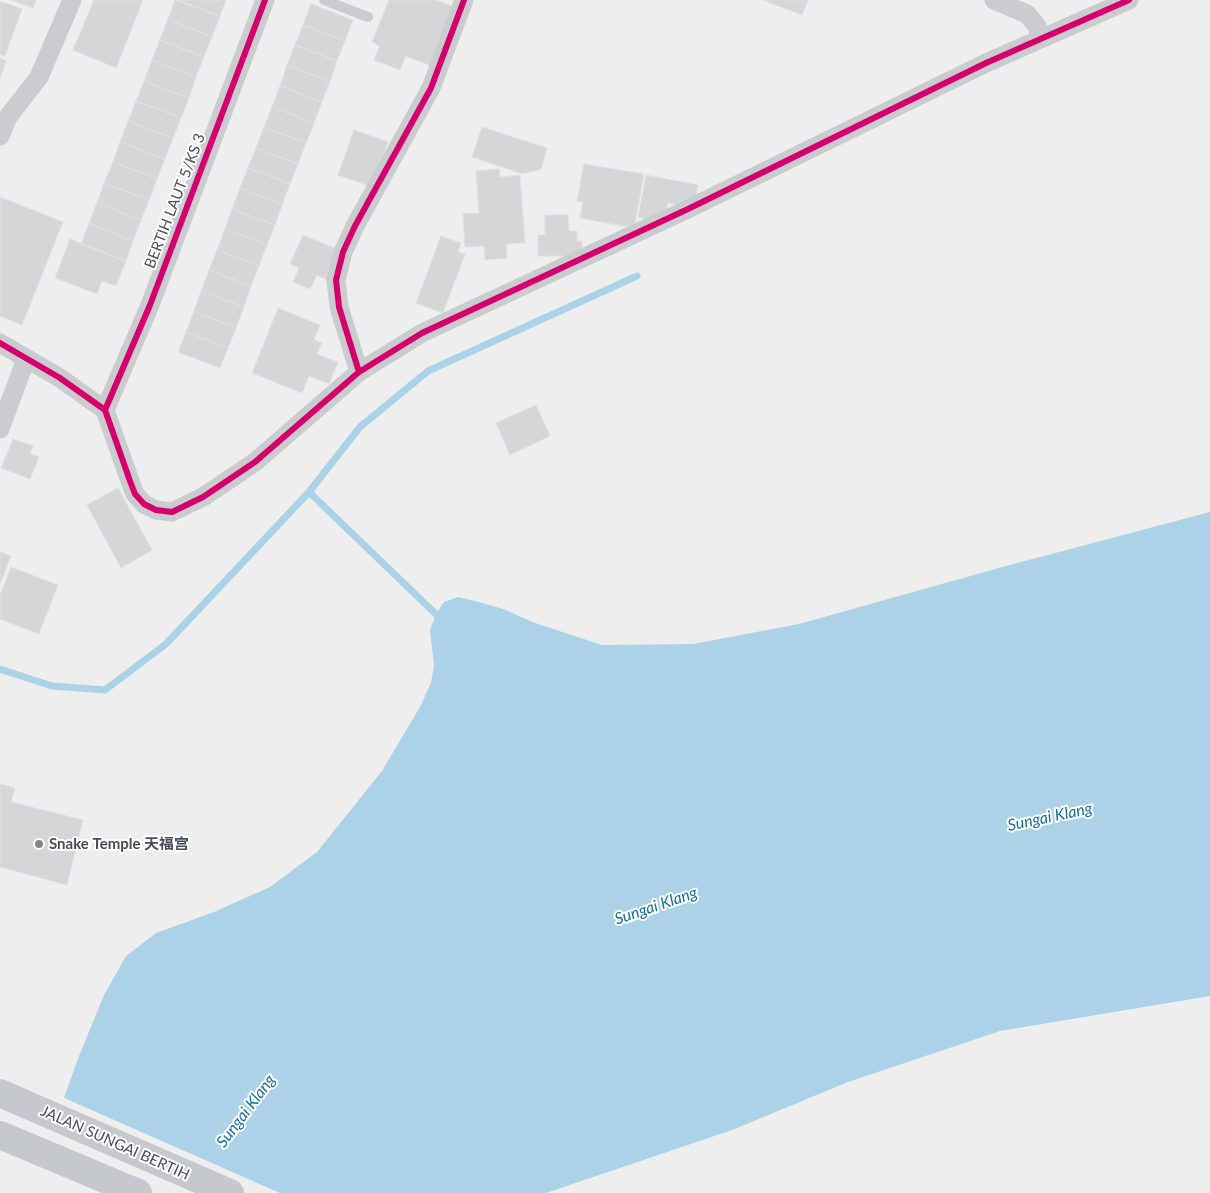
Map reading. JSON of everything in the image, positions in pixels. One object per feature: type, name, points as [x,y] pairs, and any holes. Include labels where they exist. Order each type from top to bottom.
[{"type":"main road","name":"JALAN SUNGAI BERTIH","points":[[0,1093],[230,1193]]},
{"type":"main road","points":[[0,1135],[138,1193]]},
{"type":"street","points":[[0,136],[8,117],[39,77],[72,0]]},
{"type":"street","name":"BERTIH LAUT 5/KS 3","points":[[106,410],[150,305],[264,0]]},
{"type":"street","points":[[359,372],[339,307],[336,280],[343,252],[355,226],[431,88],[464,0]]},
{"type":"street","points":[[994,0],[1027,14],[1037,26],[1041,39]]},
{"type":"street","points":[[0,343],[60,378],[106,410],[135,494],[144,504],[156,510],[172,512],[203,497],[255,462],[359,372],[422,333],[688,209],[986,63],[1129,0]]},
{"type":"street","points":[[0,429],[26,359]]},
{"type":"lane","points":[[324,0],[368,16]]},
{"type":"water","name":"Sungai Klang","points":[[1210,512],[1210,996],[1000,1031],[848,1082],[732,1130],[546,1193],[30,1193],[79,1056],[104,995],[126,956],[156,933],[214,912],[270,887],[317,852],[382,771],[420,707],[431,683],[434,665],[430,630],[436,614],[444,602],[458,597],[475,601],[503,609],[535,623],[602,645],[693,644],[799,624],[1006,566]]},
{"type":"pier","points":[[62,1097],[280,1193],[28,1193]]},
{"type":"building","points":[[11,0],[36,0],[33,8]]},
{"type":"building","points":[[94,0],[143,0],[116,68],[73,50]]},
{"type":"building","points":[[175,0],[220,16],[212,37],[168,19]]},
{"type":"building","points":[[178,0],[226,0],[220,16]]},
{"type":"building","points":[[389,0],[436,0],[455,7],[431,66],[406,56],[400,70],[374,60],[380,46],[372,42]]},
{"type":"building","points":[[763,0],[808,0],[802,15]]},
{"type":"building","points":[[0,1],[22,9],[5,56],[0,55]]},
{"type":"building","points":[[311,4],[353,20],[345,41],[303,25]]},
{"type":"building","points":[[168,19],[212,37],[204,57],[160,40]]},
{"type":"building","points":[[303,25],[345,41],[337,61],[295,45]]},
{"type":"building","points":[[160,40],[204,57],[196,77],[152,60]]},
{"type":"building","points":[[295,45],[337,61],[330,82],[287,65]]},
{"type":"building","points":[[0,58],[6,61],[0,78]]},
{"type":"building","points":[[152,60],[196,77],[189,98],[144,81]]},
{"type":"building","points":[[287,65],[330,82],[322,102],[280,86]]},
{"type":"building","points":[[144,81],[189,98],[181,118],[136,101]]},
{"type":"building","points":[[280,86],[322,102],[314,123],[272,107]]},
{"type":"building","points":[[136,101],[181,118],[173,138],[128,121]]},
{"type":"building","points":[[272,107],[314,123],[306,143],[264,127]]},
{"type":"building","points":[[128,121],[173,138],[165,159],[120,142]]},
{"type":"building","points":[[264,127],[306,143],[298,164],[256,148]]},
{"type":"building","points":[[482,127],[547,148],[541,169],[523,174],[472,157]]},
{"type":"building","points":[[354,130],[388,142],[372,187],[338,175]]},
{"type":"building","points":[[120,142],[165,159],[157,179],[113,162]]},
{"type":"building","points":[[256,148],[298,164],[290,184],[248,168]]},
{"type":"building","points":[[113,162],[157,179],[149,200],[104,183]]},
{"type":"building","points":[[584,164],[644,174],[634,228],[580,218],[583,202],[577,201]]},
{"type":"building","points":[[248,168],[290,184],[282,205],[240,188]]},
{"type":"building","points":[[499,169],[500,177],[520,175],[525,243],[506,244],[507,258],[485,260],[484,246],[465,247],[463,214],[479,213],[476,171]]},
{"type":"building","points":[[646,175],[698,185],[695,200],[681,206],[668,203],[665,217],[657,221],[638,217]]},
{"type":"building","points":[[104,183],[149,200],[141,220],[97,203]]},
{"type":"building","points":[[240,188],[282,205],[275,225],[232,209]]},
{"type":"building","points":[[0,197],[63,222],[22,325],[0,316]]},
{"type":"building","points":[[97,203],[141,220],[133,241],[89,223]]},
{"type":"building","points":[[232,209],[275,225],[267,245],[225,229]]},
{"type":"building","points":[[545,215],[568,215],[569,231],[577,231],[577,241],[582,241],[582,256],[538,256],[538,235],[545,235]]},
{"type":"building","points":[[89,223],[133,241],[126,261],[81,244]]},
{"type":"building","points":[[225,229],[267,245],[259,266],[217,250]]},
{"type":"building","points":[[303,235],[339,250],[327,280],[317,275],[310,289],[293,282],[299,268],[290,264]]},
{"type":"building","points":[[441,236],[461,243],[458,252],[465,254],[443,313],[416,303]]},
{"type":"building","points":[[70,239],[126,261],[116,286],[102,281],[97,294],[55,278]]},
{"type":"building","points":[[217,250],[259,266],[251,286],[209,270]]},
{"type":"building","points":[[209,270],[251,286],[244,307],[201,291]]},
{"type":"building","points":[[201,291],[244,307],[236,328],[194,311]]},
{"type":"building","points":[[278,308],[320,325],[314,340],[322,343],[317,354],[338,362],[329,384],[309,376],[302,393],[252,373]]},
{"type":"building","points":[[194,311],[236,328],[228,348],[186,332]]},
{"type":"building","points":[[186,332],[228,348],[220,368],[178,352]]},
{"type":"building","points":[[536,405],[550,436],[510,455],[496,423]]},
{"type":"building","points":[[13,439],[33,446],[30,453],[39,457],[30,479],[1,468]]},
{"type":"building","points":[[118,488],[152,550],[121,568],[87,505]]},
{"type":"building","points":[[0,552],[11,556],[0,584]]},
{"type":"building","points":[[11,567],[58,585],[39,634],[0,619],[0,595]]},
{"type":"building","name":"Snake Temple 天福宫","points":[[0,784],[15,788],[11,802],[83,820],[67,885],[0,867]]},
{"type":"waterway","points":[[309,492],[360,427],[428,371],[637,276]]},
{"type":"waterway","points":[[0,669],[52,686],[105,690],[166,644],[309,492],[442,620]]},
{"type":"cycle path","points":[[105,410],[150,305],[265,0]]},
{"type":"cycle path","points":[[359,372],[339,307],[336,280],[343,252],[355,226],[431,88],[464,0]]},
{"type":"cycle path","points":[[0,343],[60,378],[105,410],[135,494],[144,504],[156,510],[172,512],[203,497],[255,462],[359,372],[422,333],[688,209],[986,63],[1129,0]]},
{"type":"place","name":"Snake Temple 天福宫","points":[[39,844]]}]
